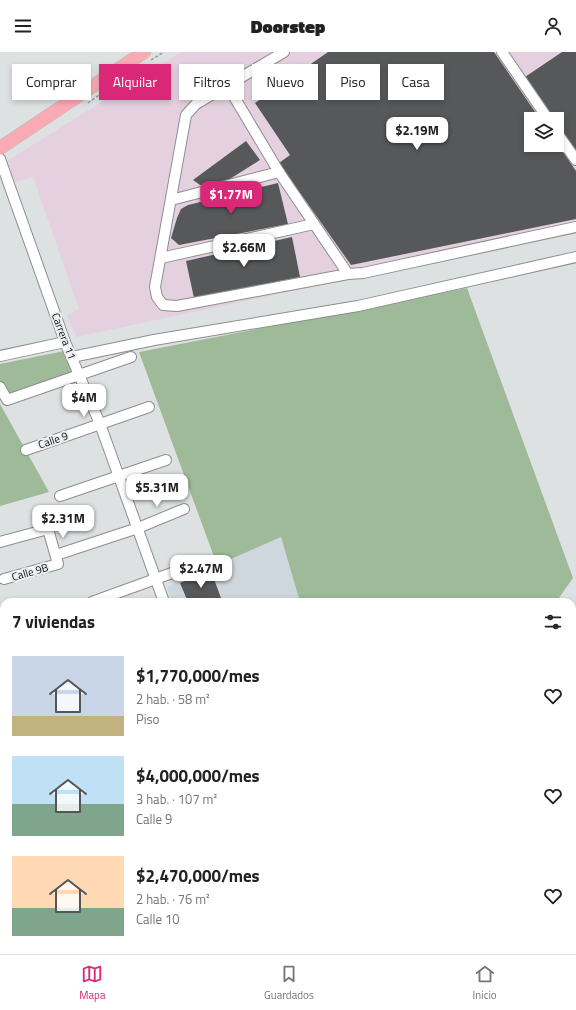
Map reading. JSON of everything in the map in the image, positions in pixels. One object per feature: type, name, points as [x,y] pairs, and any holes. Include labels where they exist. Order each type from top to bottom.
[{"type":"main road","points":[[0,148],[130,56],[144,52]]},
{"type":"street","points":[[244,75],[284,52]]},
{"type":"street","points":[[502,52],[543,112]]},
{"type":"street","points":[[203,100],[196,104],[186,115],[155,287],[157,297],[163,305],[177,306],[348,274],[363,273],[576,227]]},
{"type":"street","points":[[236,100],[279,172],[348,274]]},
{"type":"street","points":[[564,143],[576,160]]},
{"type":"street","name":"Carrera 11","points":[[0,159],[65,342],[100,424],[163,598]]},
{"type":"street","points":[[171,200],[279,172]]},
{"type":"street","points":[[161,258],[314,224]]},
{"type":"street","points":[[72,357],[154,340],[358,306],[576,257]]},
{"type":"street","points":[[0,356],[65,342]]},
{"type":"street","points":[[0,387],[7,400],[131,357]]},
{"type":"street","name":"Calle 9","points":[[26,450],[149,407]]},
{"type":"street","points":[[60,496],[166,460]]},
{"type":"street","name":"Calle 9B","points":[[4,579],[58,564],[56,556],[138,528],[184,509]]},
{"type":"street","points":[[0,542],[48,529],[56,556]]},
{"type":"street","points":[[103,598],[205,561]]},
{"type":"shaded area","points":[[181,52],[576,52],[576,231],[76,337],[67,315],[79,309],[33,177],[15,182],[7,161],[104,100],[171,100],[171,64],[162,64]]},
{"type":"shaded area","points":[[281,537],[299,598],[171,598],[167,587]]},
{"type":"green space","points":[[467,288],[573,578],[559,598],[299,598],[281,537],[217,565],[139,352]]},
{"type":"green space","points":[[64,351],[72,374],[6,397],[0,384],[0,364]]},
{"type":"green space","points":[[0,404],[49,492],[0,506]]},
{"type":"building","points":[[328,52],[494,52],[535,112],[524,112],[524,152],[563,152],[576,171],[576,219],[351,265],[279,163],[290,155],[255,103],[259,100],[318,100],[318,64],[311,64]]},
{"type":"building","points":[[562,52],[576,52],[576,153],[564,135],[564,112],[548,112],[525,77]]},
{"type":"building","points":[[246,141],[260,160],[225,182],[200,185],[193,180]]},
{"type":"building","points":[[278,183],[288,224],[179,245],[171,238],[181,209],[188,205]]},
{"type":"building","points":[[292,237],[300,277],[194,298],[186,261]]},
{"type":"building","points":[[211,571],[221,598],[186,598],[180,583]]}]
